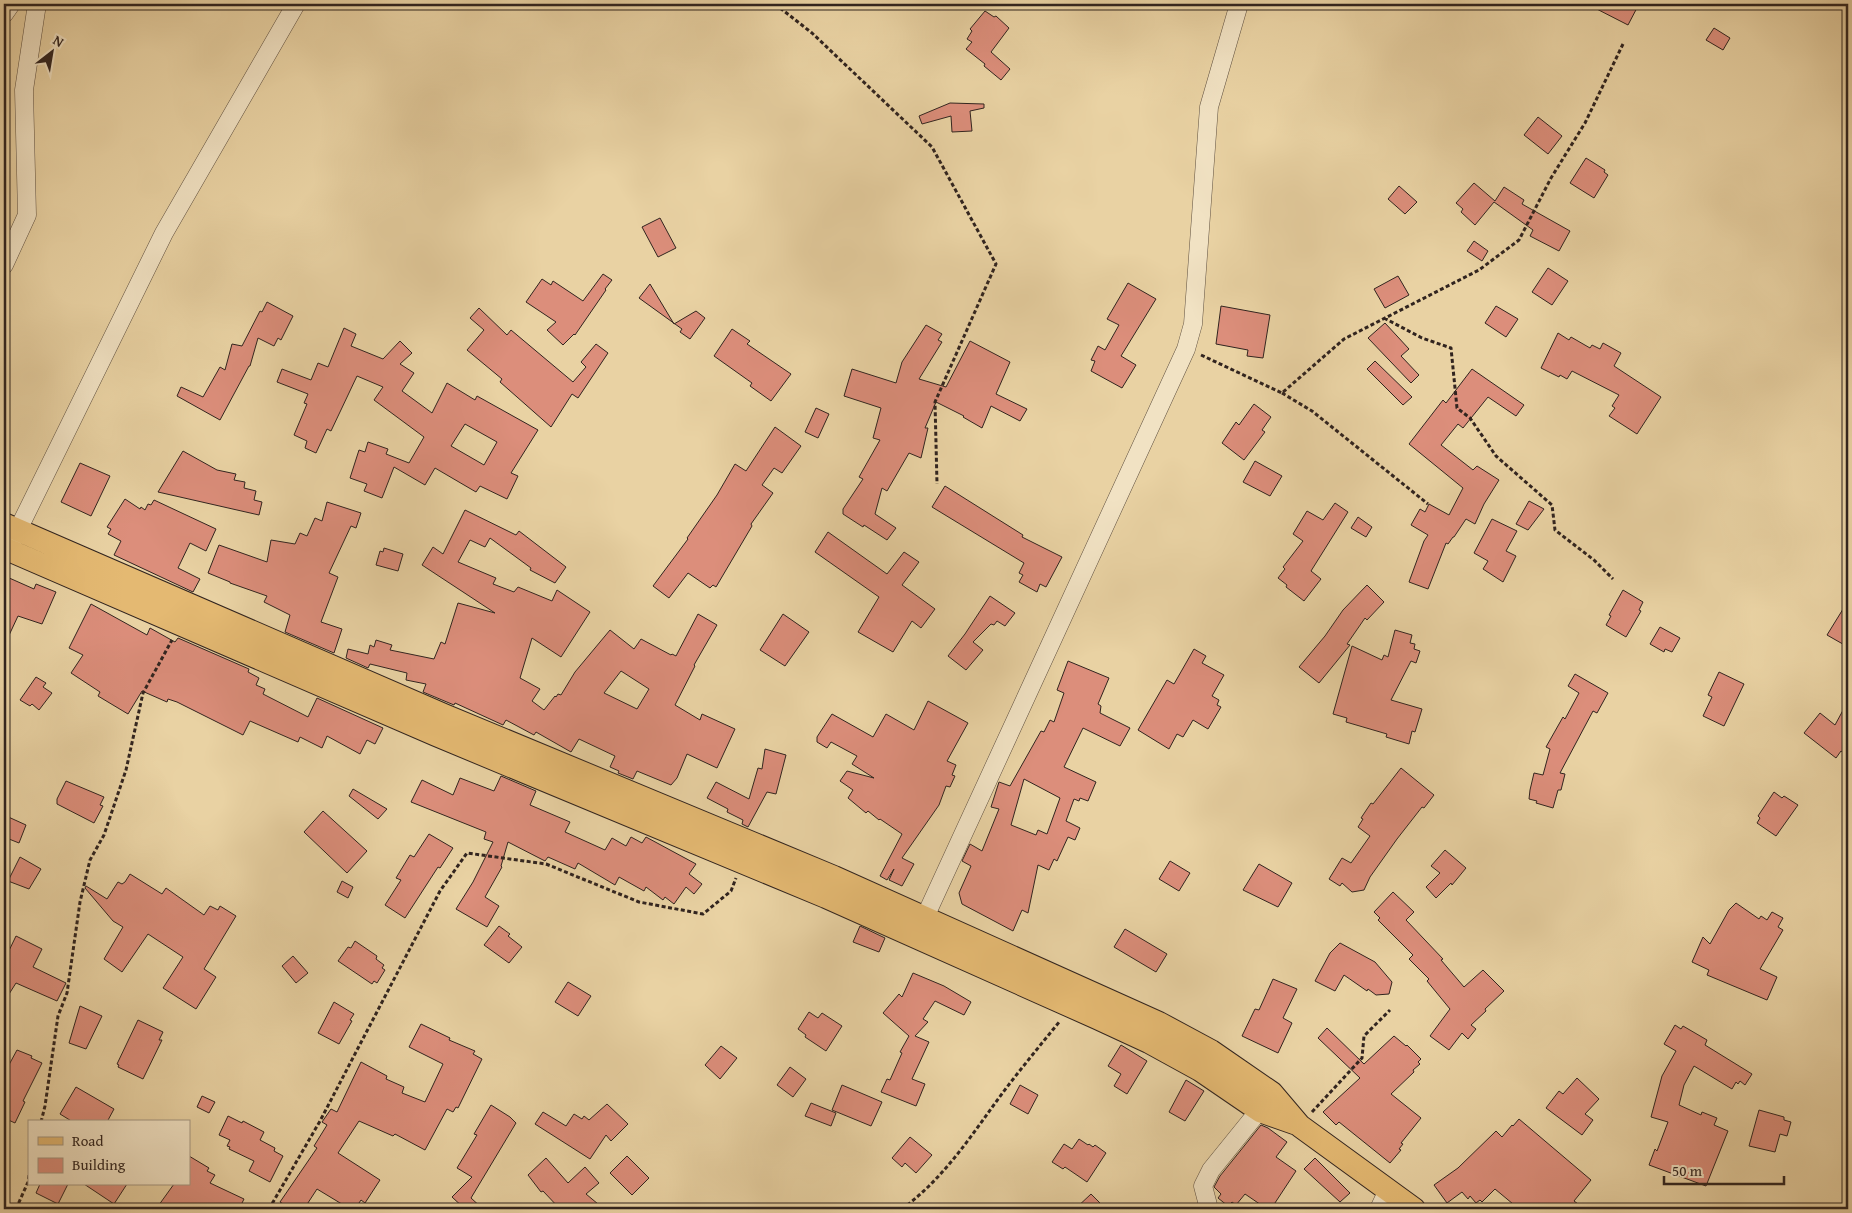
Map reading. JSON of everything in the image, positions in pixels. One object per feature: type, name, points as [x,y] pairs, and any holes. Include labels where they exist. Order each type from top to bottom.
[{"type":"main road","points":[[8,538],[181,624],[436,735],[826,897],[920,928],[1159,1023],[1210,1051],[1266,1102],[1300,1126],[1383,1200],[1414,1209]]},
{"type":"main road","points":[[8,538],[444,715],[834,877],[920,928],[1071,1007],[1149,1042],[1200,1070],[1266,1102]]},
{"type":"street","points":[[4,14],[11,4]]},
{"type":"street","points":[[4,265],[27,215],[24,90],[37,4]]},
{"type":"street","points":[[8,538],[164,233],[296,4]]},
{"type":"street","points":[[920,928],[1186,348],[1193,324],[1209,107],[1239,4]]},
{"type":"street","points":[[1209,1209],[1203,1186],[1211,1170],[1266,1102]]},
{"type":"path","points":[[775,4],[812,32],[932,147],[996,264],[935,402],[937,484]]},
{"type":"path","points":[[1282,393],[1344,339],[1479,270],[1519,240],[1551,178],[1585,123],[1624,44]]},
{"type":"path","points":[[1384,318],[1422,338],[1451,348],[1457,408],[1470,418],[1496,456],[1552,505],[1555,530],[1594,560],[1613,579]]},
{"type":"path","points":[[1186,348],[1282,393],[1312,411],[1428,504]]},
{"type":"path","points":[[41,1120],[45,1106],[58,1016],[67,993],[80,902],[90,860],[104,835],[126,770],[143,693],[181,624]]},
{"type":"path","points":[[269,1209],[320,1121],[440,891],[467,853],[546,864],[639,902],[703,914],[731,891],[743,863]]},
{"type":"path","points":[[902,1209],[920,1196],[966,1146],[1007,1087],[1071,1007]]},
{"type":"path","points":[[1300,1126],[1362,1058],[1364,1036],[1390,1010]]},
{"type":"path","points":[[16,1209],[28,1182]]},
{"type":"building","points":[[1587,4],[1639,4],[1628,25]]},
{"type":"building","points":[[985,11],[994,17],[996,16],[1009,28],[991,52],[1010,69],[1001,80],[966,49],[972,42],[967,39],[972,31],[970,29]]},
{"type":"building","points":[[1714,28],[1730,38],[1723,50],[1706,40]]},
{"type":"building","points":[[950,103],[984,104],[984,108],[970,111],[972,131],[952,132],[951,116],[922,124],[919,116]]},
{"type":"building","points":[[1538,117],[1562,136],[1548,154],[1524,135]]},
{"type":"building","points":[[1586,158],[1605,170],[1604,172],[1608,175],[1594,198],[1570,183]]},
{"type":"building","points":[[1474,183],[1495,201],[1504,187],[1524,200],[1522,204],[1570,231],[1559,251],[1530,236],[1533,230],[1494,202],[1475,225],[1461,212],[1463,209],[1456,203]]},
{"type":"building","points":[[1399,186],[1417,202],[1405,214],[1388,199]]},
{"type":"building","points":[[660,218],[676,248],[658,257],[642,227]]},
{"type":"building","points":[[1474,241],[1488,251],[1482,261],[1467,251]]},
{"type":"building","points":[[1548,268],[1568,281],[1552,305],[1532,292]]},
{"type":"building","points":[[603,274],[612,280],[575,335],[563,345],[547,330],[556,322],[526,302],[542,279],[551,285],[553,281],[583,301]]},
{"type":"building","points":[[1398,276],[1409,295],[1385,308],[1374,289]]},
{"type":"building","points":[[1128,283],[1156,299],[1121,356],[1136,365],[1122,388],[1091,371],[1095,361],[1091,360],[1098,346],[1105,350],[1119,325],[1107,319]]},
{"type":"building","points":[[650,284],[673,323],[639,298]]},
{"type":"building","points":[[267,302],[293,316],[281,340],[278,338],[274,346],[258,338],[250,366],[220,420],[177,396],[181,387],[203,397],[220,367],[225,370],[232,344],[242,346],[260,311],[262,312]]},
{"type":"building","points":[[1221,306],[1270,315],[1263,358],[1247,356],[1248,350],[1216,344]]},
{"type":"building","points":[[1496,306],[1518,319],[1506,337],[1485,323]]},
{"type":"building","points":[[479,308],[507,335],[511,330],[573,382],[586,367],[581,362],[596,344],[608,353],[578,398],[572,394],[551,427],[500,382],[502,379],[467,350],[484,330],[470,318]]},
{"type":"building","points":[[696,311],[705,318],[690,339],[680,332],[682,329],[675,324]]},
{"type":"building","points":[[1385,323],[1409,349],[1401,356],[1419,375],[1411,383],[1368,338]]},
{"type":"building","points":[[926,325],[942,334],[938,340],[942,342],[919,379],[946,387],[970,341],[1010,362],[996,394],[1027,409],[1020,421],[991,406],[982,428],[964,416],[936,402],[925,428],[928,428],[921,458],[909,453],[887,491],[882,488],[875,514],[896,528],[887,540],[843,514],[843,509],[863,479],[859,477],[880,440],[873,438],[881,408],[844,396],[852,369],[896,383],[902,362]]},
{"type":"building","points":[[344,328],[356,334],[351,346],[383,359],[400,341],[412,353],[400,364],[414,373],[402,391],[432,413],[447,383],[475,400],[477,396],[538,430],[511,473],[518,476],[507,499],[480,486],[476,492],[435,468],[425,485],[394,467],[382,498],[364,491],[367,484],[350,478],[359,450],[365,452],[368,442],[388,449],[386,454],[409,463],[424,437],[374,400],[383,387],[357,376],[331,431],[327,429],[316,453],[305,448],[307,441],[294,435],[307,404],[304,403],[308,394],[277,382],[282,369],[311,380],[318,363],[328,367]],"holes":[[[465,424],[497,442],[484,465],[451,446]]]},
{"type":"building","points":[[732,329],[750,341],[747,344],[791,374],[771,401],[750,386],[752,383],[714,356]]},
{"type":"building","points":[[1558,333],[1569,340],[1571,337],[1590,348],[1592,345],[1600,349],[1603,343],[1621,353],[1614,366],[1661,397],[1637,434],[1609,416],[1615,408],[1612,406],[1619,395],[1572,371],[1567,379],[1541,368]]},
{"type":"building","points":[[1375,361],[1412,397],[1403,405],[1367,369]]},
{"type":"building","points":[[1472,369],[1524,405],[1516,416],[1488,397],[1463,428],[1458,424],[1441,445],[1473,470],[1477,466],[1499,480],[1484,504],[1475,524],[1466,519],[1454,537],[1448,544],[1446,543],[1428,589],[1409,582],[1428,535],[1411,525],[1420,509],[1425,512],[1429,504],[1449,515],[1463,488],[1409,444],[1443,400],[1446,403]]},
{"type":"building","points":[[1254,404],[1271,417],[1262,430],[1265,432],[1244,460],[1222,443],[1236,422],[1239,425]]},
{"type":"building","points":[[816,408],[829,414],[818,438],[805,432]]},
{"type":"building","points":[[775,427],[801,446],[782,473],[774,468],[762,485],[773,493],[751,524],[752,526],[716,587],[713,585],[710,588],[688,573],[669,598],[653,586],[688,539],[735,464],[746,471]]},
{"type":"building","points":[[183,451],[217,470],[236,474],[234,480],[245,482],[244,488],[256,491],[254,500],[262,502],[259,515],[158,492]]},
{"type":"building","points":[[1255,461],[1282,476],[1270,496],[1243,482]]},
{"type":"building","points":[[80,463],[110,476],[91,516],[61,502]]},
{"type":"building","points":[[945,486],[1023,535],[1022,537],[1062,557],[1046,587],[1040,584],[1037,592],[1019,582],[1023,575],[1019,573],[1024,563],[932,507]]},
{"type":"building","points":[[125,499],[140,509],[141,507],[145,510],[148,504],[151,505],[154,500],[216,529],[206,551],[190,543],[178,568],[200,579],[193,592],[114,555],[121,541],[108,534],[111,529],[107,527]]},
{"type":"building","points":[[1529,501],[1544,509],[1528,530],[1516,524]]},
{"type":"building","points":[[327,502],[361,513],[356,528],[351,526],[329,573],[338,577],[321,622],[342,629],[334,653],[285,632],[290,615],[264,602],[267,596],[208,573],[219,545],[267,562],[271,540],[295,544],[300,533],[307,536],[315,518],[322,521]]},
{"type":"building","points":[[1335,503],[1348,512],[1311,571],[1321,579],[1304,601],[1278,578],[1285,569],[1283,567],[1303,541],[1293,534],[1307,511],[1323,520]]},
{"type":"building","points":[[465,510],[516,535],[519,531],[566,567],[555,583],[530,570],[531,568],[490,538],[485,547],[470,540],[458,562],[496,578],[493,584],[514,592],[518,587],[552,601],[557,590],[590,612],[561,657],[532,638],[520,678],[540,689],[532,701],[544,710],[555,696],[561,695],[575,672],[610,630],[634,649],[641,639],[676,656],[698,614],[717,625],[694,665],[675,705],[700,720],[702,714],[735,729],[717,768],[687,754],[677,778],[671,785],[637,771],[633,779],[618,773],[619,771],[610,767],[615,756],[579,739],[571,752],[536,732],[534,735],[506,720],[503,725],[455,703],[454,705],[423,692],[426,684],[406,680],[407,673],[370,664],[368,668],[346,658],[348,649],[368,654],[370,645],[374,647],[376,640],[392,645],[390,650],[434,659],[441,642],[445,644],[458,603],[495,613],[422,565],[433,547],[443,554]],"holes":[[[621,671],[649,689],[637,709],[604,693]]]},
{"type":"building","points":[[1358,517],[1372,527],[1366,537],[1351,528]]},
{"type":"building","points":[[1492,519],[1517,531],[1506,551],[1516,556],[1503,582],[1483,569],[1488,561],[1474,553]]},
{"type":"building","points":[[828,532],[887,574],[904,552],[919,562],[902,585],[935,609],[921,628],[912,621],[893,652],[858,632],[879,597],[815,552]]},
{"type":"building","points":[[384,548],[403,554],[398,571],[376,565],[380,551],[383,552]]},
{"type":"building","points":[[7,577],[34,589],[36,584],[56,592],[42,624],[18,616],[4,646],[4,585]]},
{"type":"building","points":[[1367,585],[1384,602],[1367,620],[1365,618],[1347,644],[1350,645],[1319,683],[1299,667],[1325,636],[1343,610]]},
{"type":"building","points":[[1623,590],[1643,602],[1639,610],[1641,611],[1626,637],[1606,625],[1611,616],[1609,615]]},
{"type":"building","points":[[990,596],[1015,613],[1005,626],[997,621],[994,625],[991,624],[973,642],[983,650],[966,670],[948,656]]},
{"type":"building","points":[[1848,601],[1848,647],[1827,635]]},
{"type":"building","points":[[91,604],[147,635],[150,628],[175,642],[178,638],[249,669],[248,672],[259,678],[256,685],[265,689],[263,694],[308,717],[317,698],[383,728],[375,744],[367,740],[360,754],[327,736],[322,748],[300,737],[298,742],[250,721],[243,735],[177,702],[168,699],[167,702],[142,691],[128,714],[98,696],[100,692],[71,673],[83,655],[69,648]]},
{"type":"building","points":[[783,614],[809,632],[785,666],[760,650]]},
{"type":"building","points":[[1660,627],[1680,638],[1672,652],[1665,649],[1664,652],[1650,644]]},
{"type":"building","points":[[1395,630],[1412,635],[1410,643],[1415,644],[1414,649],[1420,651],[1416,663],[1411,661],[1391,700],[1422,709],[1415,732],[1412,731],[1409,744],[1386,737],[1387,734],[1346,722],[1347,718],[1333,714],[1352,646],[1382,660],[1384,655],[1388,657]]},
{"type":"building","points":[[1194,649],[1206,656],[1202,663],[1224,675],[1212,696],[1219,700],[1217,705],[1221,707],[1208,729],[1193,720],[1183,737],[1177,734],[1169,749],[1138,730],[1167,680],[1174,684]]},
{"type":"building","points":[[1068,661],[1109,678],[1098,704],[1101,706],[1100,713],[1130,728],[1120,746],[1083,728],[1064,767],[1096,782],[1088,801],[1080,798],[1079,801],[1074,799],[1066,821],[1080,828],[1075,840],[1068,837],[1057,861],[1054,859],[1049,870],[1038,865],[1028,913],[1022,910],[1013,931],[962,904],[959,893],[971,866],[962,861],[970,844],[982,851],[999,809],[991,807],[999,782],[1010,786],[1041,731],[1044,732],[1050,720],[1054,722],[1064,693],[1057,690]],"holes":[[[1024,779],[1060,798],[1047,834],[1038,830],[1036,835],[1011,825]]]},
{"type":"building","points":[[1719,672],[1744,684],[1724,726],[1703,716],[1712,697],[1708,695]]},
{"type":"building","points":[[1575,674],[1608,693],[1597,713],[1593,711],[1560,773],[1565,774],[1561,790],[1558,790],[1553,808],[1529,799],[1530,790],[1534,773],[1543,775],[1550,749],[1546,747],[1563,717],[1565,719],[1579,693],[1568,686]]},
{"type":"building","points":[[36,677],[46,683],[43,687],[52,693],[39,710],[32,704],[30,706],[20,700]]},
{"type":"building","points":[[928,701],[968,723],[947,761],[956,765],[952,775],[955,776],[950,787],[946,786],[939,805],[902,858],[914,864],[902,886],[889,880],[894,869],[887,880],[880,876],[902,834],[868,811],[866,813],[848,798],[853,790],[840,781],[847,771],[874,778],[852,764],[857,756],[831,742],[827,748],[817,742],[817,737],[832,714],[873,737],[886,714],[914,730]]},
{"type":"building","points":[[1848,701],[1848,756],[1841,751],[1836,758],[1804,733],[1820,713],[1835,725]]},
{"type":"building","points":[[765,749],[786,755],[776,794],[767,792],[748,827],[742,824],[743,820],[727,812],[728,809],[707,798],[716,782],[749,799],[758,768],[762,769]]},
{"type":"building","points":[[1401,768],[1434,795],[1397,839],[1370,877],[1364,890],[1352,892],[1342,883],[1340,886],[1329,879],[1342,858],[1351,863],[1370,836],[1358,827],[1363,819],[1361,818],[1371,803],[1373,804]]},
{"type":"building","points":[[501,776],[536,791],[530,805],[570,822],[565,832],[605,850],[612,838],[626,846],[631,837],[642,843],[646,837],[696,864],[689,874],[702,884],[694,894],[686,887],[674,904],[665,897],[663,900],[646,887],[644,891],[619,877],[615,885],[578,863],[575,869],[548,857],[545,861],[508,842],[502,867],[485,897],[499,906],[487,927],[456,909],[473,882],[493,842],[484,839],[486,832],[411,802],[422,780],[453,795],[460,778],[494,791]]},
{"type":"building","points":[[66,781],[104,797],[100,805],[103,806],[94,823],[57,804],[57,799]]},
{"type":"building","points":[[353,789],[387,809],[378,819],[349,796]]},
{"type":"building","points":[[1774,792],[1798,805],[1776,836],[1757,823],[1760,818],[1758,816]]},
{"type":"building","points":[[323,811],[367,851],[347,873],[304,832]]},
{"type":"building","points":[[4,815],[26,825],[19,843],[4,837]]},
{"type":"building","points":[[429,834],[453,848],[440,868],[438,867],[405,918],[385,905],[401,880],[396,878],[410,855],[414,857]]},
{"type":"building","points":[[1445,850],[1466,868],[1452,885],[1451,883],[1436,898],[1426,887],[1440,873],[1431,866]]},
{"type":"building","points":[[20,857],[41,869],[29,889],[8,881]]},
{"type":"building","points":[[1170,861],[1190,873],[1179,891],[1159,879]]},
{"type":"building","points":[[1259,864],[1292,883],[1278,907],[1243,890]]},
{"type":"building","points":[[130,874],[162,894],[166,888],[204,915],[210,906],[218,910],[220,906],[236,916],[204,969],[216,977],[196,1009],[163,988],[183,957],[148,934],[122,972],[104,959],[123,927],[113,921],[85,888],[86,886],[107,899],[118,882],[122,884],[125,882]]},
{"type":"building","points":[[342,881],[353,887],[348,898],[337,892]]},
{"type":"building","points":[[1393,892],[1414,912],[1406,920],[1443,959],[1441,960],[1464,987],[1483,970],[1504,991],[1471,1025],[1476,1029],[1468,1039],[1462,1033],[1449,1050],[1430,1036],[1450,1009],[1427,981],[1429,979],[1409,959],[1413,955],[1378,920],[1380,918],[1374,912]]},
{"type":"building","points":[[1736,903],[1759,919],[1761,916],[1767,920],[1772,912],[1783,918],[1778,927],[1783,930],[1760,969],[1777,977],[1767,1000],[1707,975],[1709,970],[1692,962],[1703,937],[1710,944],[1729,910]]},
{"type":"building","points":[[499,926],[510,934],[508,936],[522,947],[509,963],[484,945]]},
{"type":"building","points":[[860,926],[885,938],[879,952],[853,942]]},
{"type":"building","points":[[1125,929],[1167,954],[1156,972],[1114,947]]},
{"type":"building","points":[[16,936],[42,949],[33,967],[66,983],[57,1001],[16,983],[4,1002],[4,961]]},
{"type":"building","points":[[355,941],[377,956],[376,959],[384,965],[382,968],[385,970],[377,983],[374,981],[372,984],[338,961]]},
{"type":"building","points":[[1340,943],[1375,962],[1392,982],[1389,994],[1376,995],[1344,975],[1335,991],[1315,981],[1330,953]]},
{"type":"building","points":[[293,956],[308,973],[296,983],[282,966]]},
{"type":"building","points":[[913,973],[944,986],[971,1002],[964,1015],[935,1001],[923,1019],[928,1022],[915,1036],[929,1042],[912,1079],[925,1084],[916,1106],[881,1092],[887,1079],[890,1080],[902,1053],[900,1052],[909,1036],[883,1013],[899,994],[902,997]]},
{"type":"building","points":[[1273,979],[1297,989],[1283,1018],[1292,1023],[1278,1053],[1242,1036],[1255,1009],[1259,1010]]},
{"type":"building","points":[[568,982],[591,996],[578,1016],[555,1002]]},
{"type":"building","points":[[334,1002],[354,1014],[339,1044],[318,1033]]},
{"type":"building","points":[[80,1006],[102,1016],[86,1049],[69,1043]]},
{"type":"building","points":[[809,1012],[818,1018],[822,1013],[842,1026],[826,1051],[805,1037],[806,1035],[798,1029]]},
{"type":"building","points":[[138,1020],[163,1032],[159,1040],[162,1040],[143,1079],[118,1067],[119,1065],[117,1064]]},
{"type":"building","points":[[421,1024],[450,1038],[449,1040],[475,1051],[473,1054],[482,1059],[458,1108],[456,1107],[453,1112],[447,1109],[425,1150],[395,1134],[393,1136],[359,1121],[338,1153],[380,1180],[365,1203],[361,1200],[355,1209],[350,1209],[317,1189],[304,1209],[292,1209],[280,1202],[317,1148],[314,1146],[327,1125],[322,1122],[331,1109],[337,1112],[361,1062],[387,1076],[386,1079],[404,1087],[402,1093],[425,1102],[443,1064],[409,1047]]},
{"type":"building","points":[[1675,1025],[1681,1029],[1683,1026],[1707,1040],[1705,1045],[1752,1074],[1745,1085],[1740,1081],[1738,1084],[1736,1082],[1732,1089],[1694,1066],[1684,1085],[1679,1105],[1701,1115],[1702,1112],[1717,1118],[1714,1125],[1728,1131],[1706,1186],[1649,1165],[1655,1149],[1657,1151],[1668,1122],[1651,1117],[1662,1076],[1676,1051],[1664,1044]]},
{"type":"building","points":[[1327,1028],[1364,1064],[1394,1036],[1407,1045],[1421,1059],[1418,1062],[1420,1064],[1413,1070],[1414,1072],[1391,1094],[1421,1118],[1401,1143],[1403,1144],[1399,1149],[1401,1150],[1390,1163],[1339,1122],[1336,1125],[1323,1112],[1360,1078],[1318,1038]]},
{"type":"building","points":[[1121,1045],[1147,1061],[1127,1094],[1114,1086],[1121,1074],[1108,1066]]},
{"type":"building","points":[[721,1046],[737,1058],[720,1079],[705,1065]]},
{"type":"building","points":[[17,1050],[32,1056],[31,1058],[42,1063],[23,1101],[25,1102],[15,1123],[4,1118],[4,1074]]},
{"type":"building","points":[[790,1067],[806,1079],[793,1097],[777,1085]]},
{"type":"building","points":[[1577,1078],[1599,1099],[1585,1114],[1593,1120],[1582,1135],[1546,1108],[1559,1091],[1563,1094]]},
{"type":"building","points":[[1186,1080],[1204,1091],[1185,1121],[1169,1112]]},
{"type":"building","points":[[842,1085],[882,1102],[871,1126],[832,1110]]},
{"type":"building","points":[[1020,1085],[1038,1095],[1028,1114],[1010,1104]]},
{"type":"building","points":[[76,1087],[114,1109],[108,1120],[70,1120],[60,1114]]},
{"type":"building","points":[[202,1096],[215,1102],[209,1113],[197,1107]]},
{"type":"building","points":[[811,1103],[836,1113],[831,1126],[805,1116]]},
{"type":"building","points":[[607,1104],[628,1124],[611,1141],[606,1135],[590,1159],[535,1124],[543,1112],[566,1126],[574,1114],[582,1119],[584,1116],[589,1120]]},
{"type":"building","points":[[491,1105],[516,1123],[471,1198],[483,1209],[465,1209],[452,1197],[472,1177],[457,1168],[477,1135],[474,1134]]},
{"type":"building","points":[[1759,1110],[1784,1117],[1784,1120],[1791,1122],[1787,1136],[1780,1134],[1775,1152],[1749,1146]]},
{"type":"building","points":[[228,1116],[242,1123],[243,1121],[264,1132],[260,1140],[275,1148],[274,1151],[283,1156],[270,1182],[249,1171],[254,1161],[229,1149],[230,1147],[227,1146],[230,1140],[219,1135]]},
{"type":"building","points":[[1519,1119],[1591,1180],[1574,1201],[1585,1209],[1519,1209],[1495,1189],[1482,1202],[1480,1200],[1476,1203],[1470,1196],[1468,1199],[1462,1192],[1447,1203],[1434,1185],[1458,1168],[1496,1131],[1502,1137]]},
{"type":"building","points":[[1261,1125],[1287,1142],[1276,1157],[1296,1171],[1271,1209],[1267,1209],[1245,1194],[1236,1205],[1232,1202],[1228,1206],[1218,1198],[1221,1194],[1214,1187],[1220,1176]]},
{"type":"building","points":[[910,1137],[932,1155],[916,1173],[905,1163],[902,1167],[892,1158]]},
{"type":"building","points":[[1079,1139],[1093,1147],[1095,1145],[1106,1153],[1087,1182],[1065,1167],[1063,1169],[1052,1162],[1064,1144],[1072,1149]]},
{"type":"building","points":[[627,1156],[649,1178],[632,1195],[610,1173]]},
{"type":"building","points":[[190,1157],[209,1168],[207,1171],[215,1175],[210,1183],[244,1199],[239,1209],[156,1209],[173,1186],[190,1186]]},
{"type":"building","points":[[546,1158],[568,1183],[585,1167],[599,1183],[586,1194],[604,1209],[560,1209],[543,1191],[541,1192],[528,1175]]},
{"type":"building","points":[[1315,1158],[1350,1193],[1340,1202],[1304,1169]]},
{"type":"building","points":[[39,1186],[67,1186],[58,1204],[36,1193]]},
{"type":"building","points":[[87,1186],[126,1186],[114,1204]]},
{"type":"building","points":[[1091,1194],[1106,1209],[1075,1209]]}]
